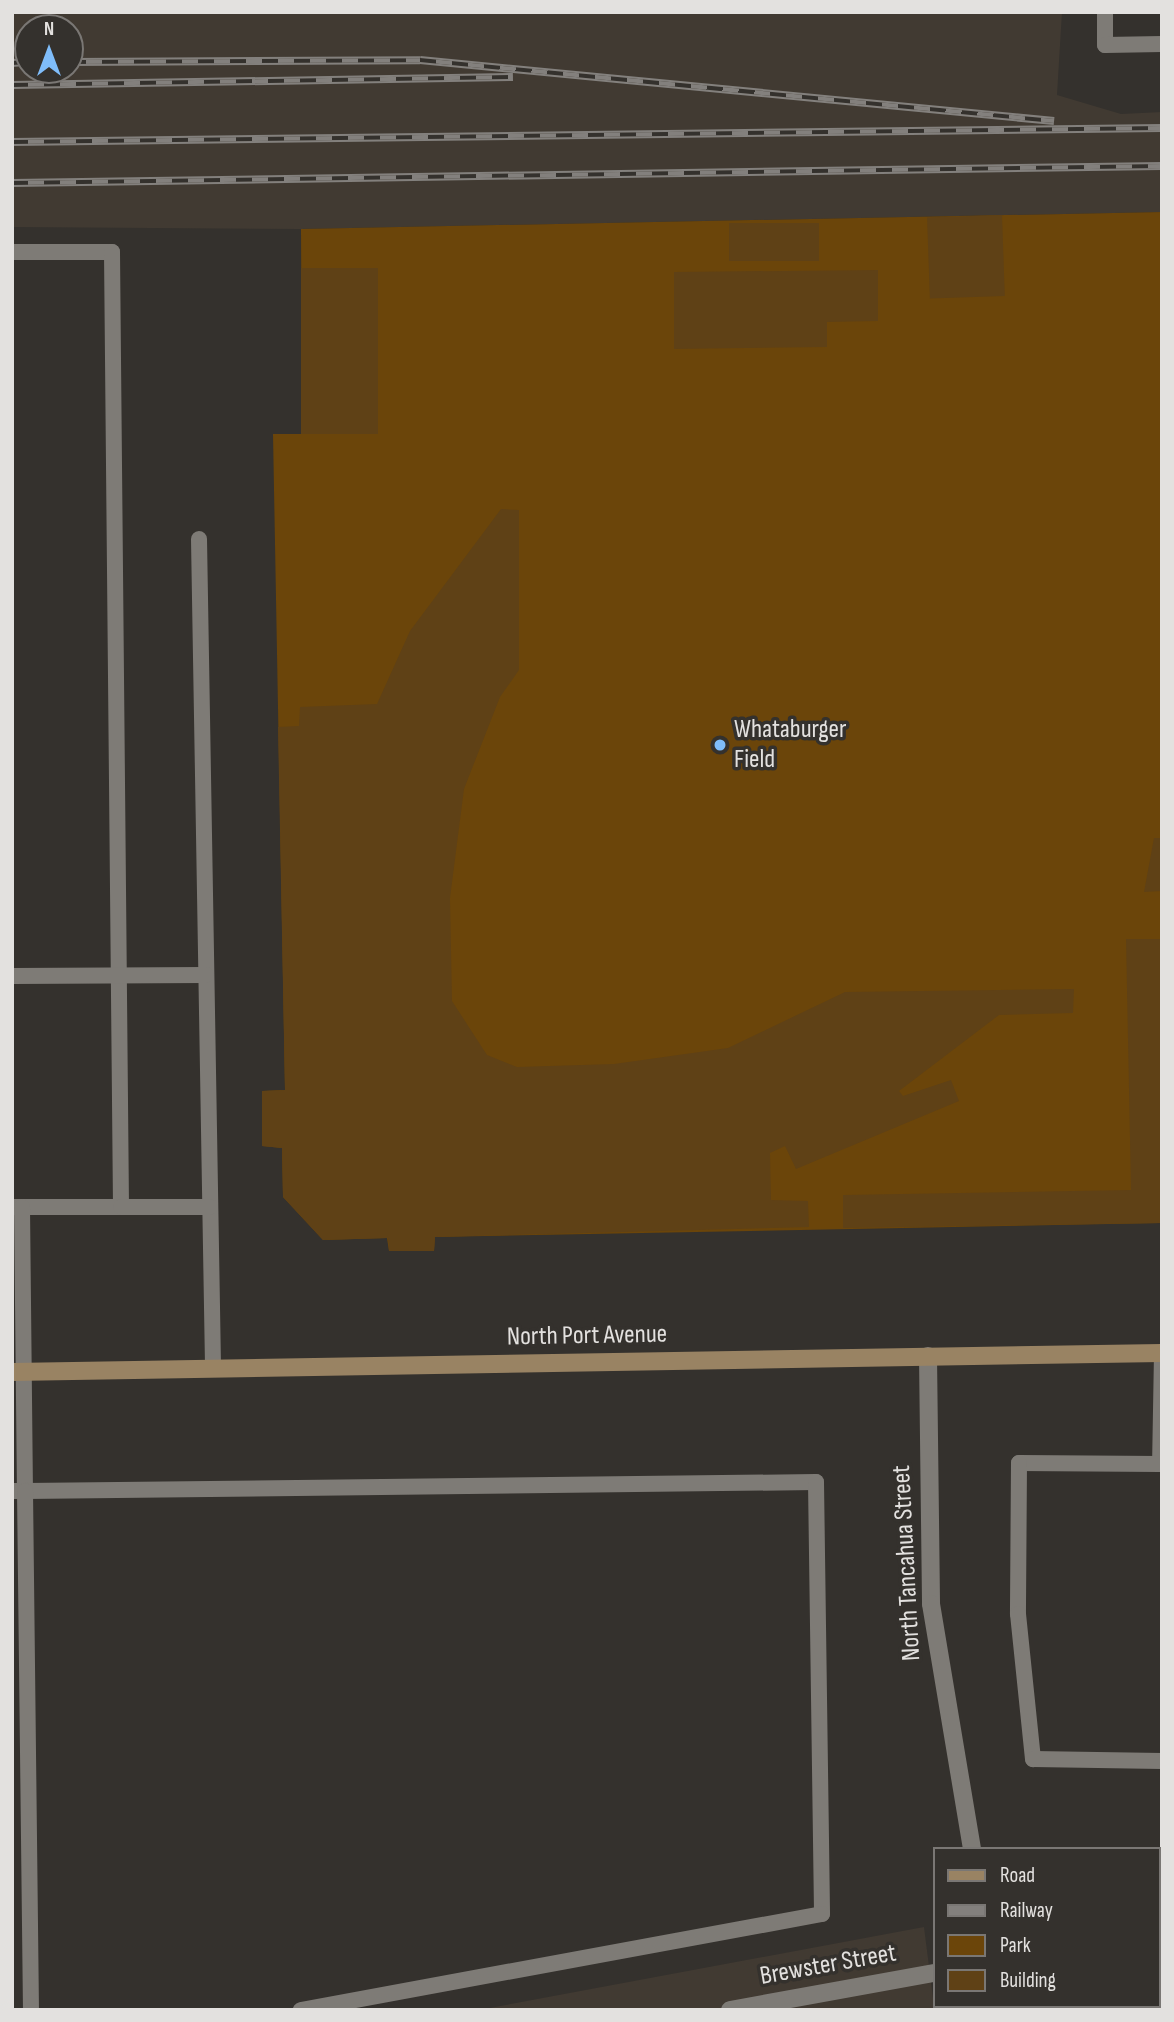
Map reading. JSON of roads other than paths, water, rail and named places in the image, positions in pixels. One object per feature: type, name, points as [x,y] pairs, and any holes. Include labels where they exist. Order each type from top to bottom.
[{"type":"main road","name":"North Port Avenue","points":[[18,1372],[1162,1353]]},
{"type":"street","name":"North Tancahua Street","points":[[929,1356],[931,1604],[972,1847]]},
{"type":"street","name":"Brewster Street","points":[[730,2010],[932,1973]]},
{"type":"lane","points":[[1105,12],[1105,45],[1162,44]]},
{"type":"lane","points":[[12,252],[112,251],[121,1207]]},
{"type":"lane","points":[[199,539],[213,1369]]},
{"type":"lane","points":[[12,976],[206,975]]},
{"type":"lane","points":[[31,2010],[19,1491],[17,1207],[210,1207]]},
{"type":"lane","points":[[1162,1353],[1161,1464],[1019,1463],[1018,1614],[1033,1759],[1162,1761]]},
{"type":"lane","points":[[19,1491],[817,1482],[822,1914],[301,2010]]},
{"type":"railway","points":[[84,62],[420,60],[1054,121]]},
{"type":"railway","points":[[12,85],[513,77]]},
{"type":"railway","points":[[12,142],[1162,128]]},
{"type":"railway","points":[[12,183],[1162,166]]},
{"type":"place","name":"Whataburger Field","points":[[720,745]]}]
